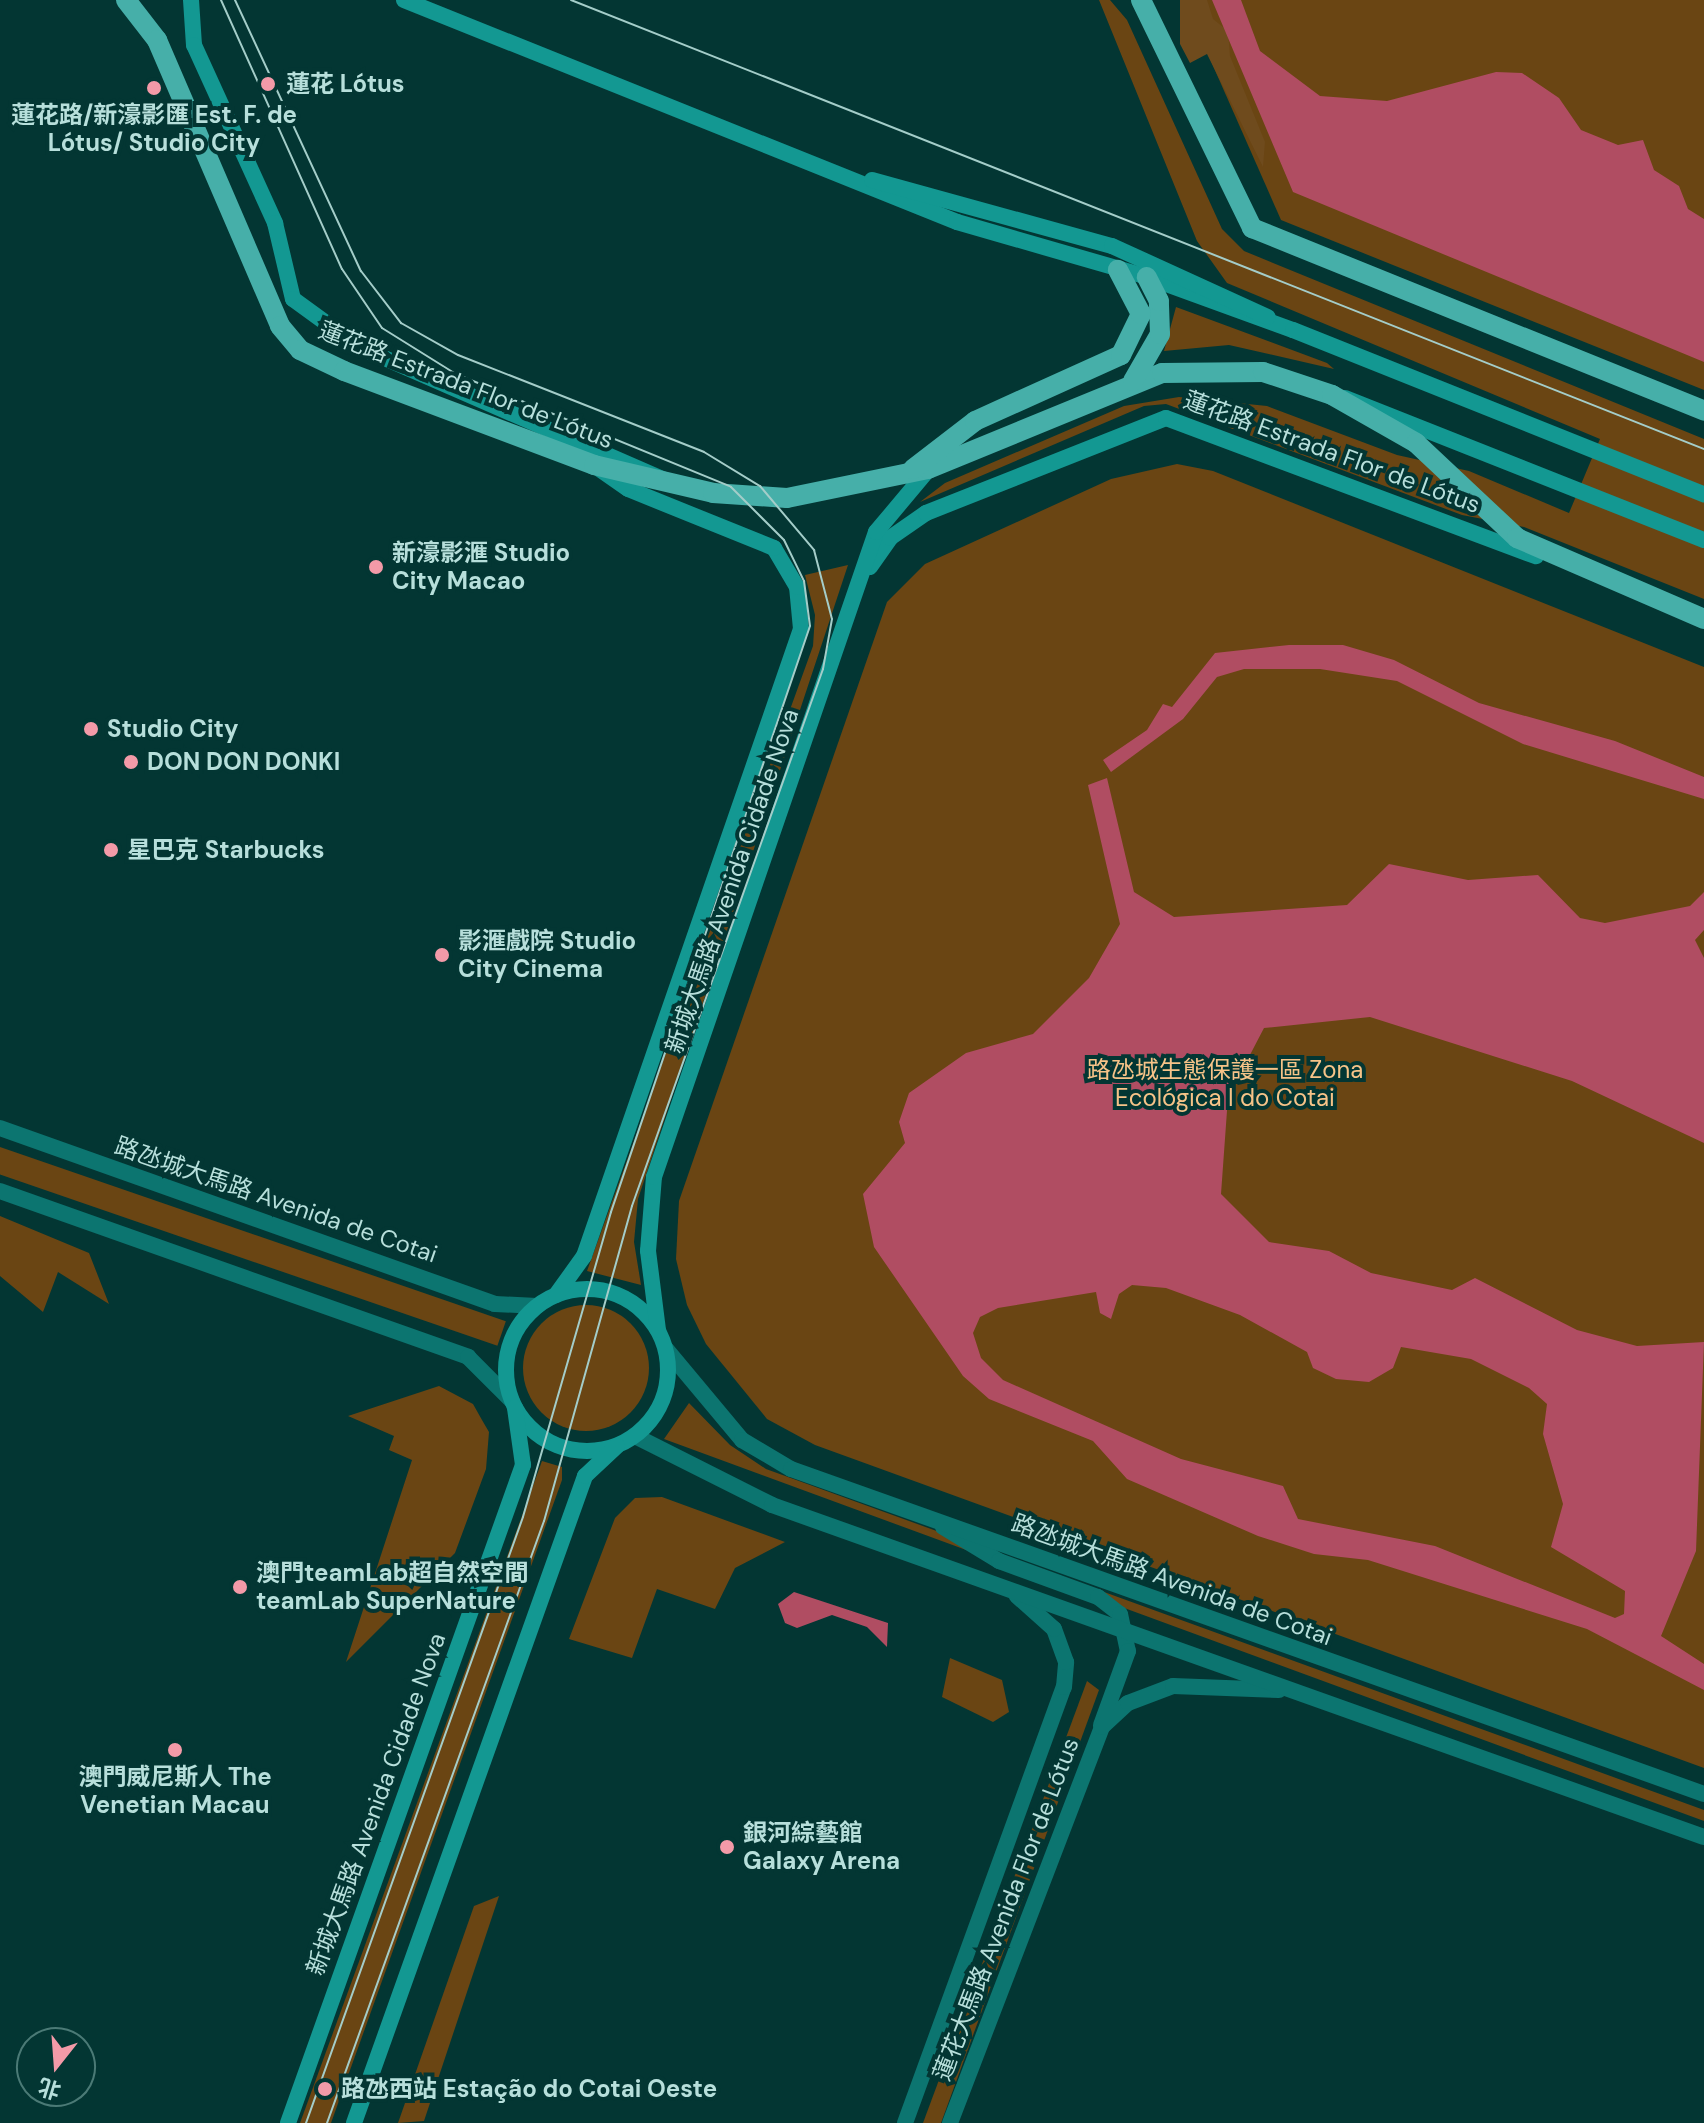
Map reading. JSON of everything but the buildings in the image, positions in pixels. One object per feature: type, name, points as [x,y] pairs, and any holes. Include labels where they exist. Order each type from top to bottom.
[{"type":"main road","name":"蓮花路 Estrada Flor de Lótus","points":[[126,0],[157,40],[280,326],[300,350],[594,465],[713,493],[809,496],[928,469],[1133,381],[1229,368],[1332,395],[1434,457],[1502,528],[1580,571]]},
{"type":"main road","name":"蓮花路 Estrada Flor de Lótus","points":[[191,0],[194,45],[275,223],[293,299],[359,347],[658,471],[671,485]]},
{"type":"main road","points":[[404,0],[957,222],[1147,277],[1293,330],[1704,494]]},
{"type":"main road","points":[[1141,0],[1252,228],[1704,411]]},
{"type":"main road","points":[[839,173],[1004,212],[1141,256],[1293,330]]},
{"type":"main road","points":[[905,476],[975,421],[1121,355],[1141,314],[1118,270]]},
{"type":"main road","points":[[1133,381],[1160,334],[1159,301],[1147,277]]},
{"type":"main road","points":[[1332,395],[1704,540]]},
{"type":"main road","name":"蓮花路 Estrada Flor de Lótus","points":[[852,609],[890,538],[926,513],[1166,418],[1704,619]]},
{"type":"main road","name":"新城大馬路 Avenida Cidade Nova","points":[[556,1295],[584,1256],[801,629],[797,587],[774,548],[628,489],[594,465]]},
{"type":"main road","name":"新城大馬路 Avenida Cidade Nova","points":[[658,1330],[648,1251],[654,1177],[885,514],[928,469]]},
{"type":"main road","points":[[354,2123],[585,1476],[617,1446],[635,1436],[664,1397],[666,1349],[658,1330],[624,1298],[578,1289],[556,1295],[537,1306],[508,1349],[513,1405],[548,1442],[594,1451],[617,1446]]},
{"type":"main road","name":"新城大馬路 Avenida Cidade Nova","points":[[288,2123],[523,1465],[513,1405]]},
{"type":"street","name":"路氹城大馬路 Avenida de Cotai","points":[[0,1128],[495,1304],[537,1306]]},
{"type":"street","points":[[0,1191],[468,1357],[513,1405]]},
{"type":"street","name":"路氹城大馬路 Avenida de Cotai","points":[[666,1349],[742,1440],[791,1469],[1704,1794]]},
{"type":"street","points":[[635,1436],[772,1505],[1704,1837]]},
{"type":"street","points":[[924,1517],[999,1561],[1098,1597],[1120,1614],[1128,1651],[1095,1739]]},
{"type":"street","name":"蓮花大馬路 Avenida Flor de Lótus","points":[[905,2123],[1064,1687],[1066,1662],[1054,1629],[1002,1587]]},
{"type":"street","name":"蓮花大馬路 Avenida Flor de Lótus","points":[[950,2123],[1095,1739],[1128,1703],[1173,1686],[1225,1683],[1296,1692]]},
{"type":"green space","points":[[1099,0],[1110,0],[1127,20],[1222,229],[1244,251],[1704,439],[1704,599],[1524,527],[1462,515],[1166,404],[1144,406],[920,502],[945,483],[1124,406],[1179,397],[1267,406],[1397,455],[1469,471],[1569,513],[1600,439],[1227,283],[1197,241]]},
{"type":"green space","points":[[1184,0],[1704,0],[1704,390],[1281,220]]},
{"type":"green space","points":[[1176,307],[1327,363],[1334,369],[1229,345],[1164,351]]},
{"type":"green space","name":"路氹城生態保護一區 Zona Ecológica I do Cotai","points":[[1177,464],[1213,471],[1704,667],[1704,1768],[815,1445],[767,1419],[706,1344],[687,1305],[676,1259],[679,1201],[887,602],[925,564],[1111,479]]},
{"type":"green space","points":[[848,565],[638,1199],[634,1242],[641,1285],[587,1271],[813,646],[815,615],[805,575]]},
{"type":"green space","points":[[0,1147],[506,1321],[497,1346],[0,1174]]},
{"type":"green space","points":[[0,1216],[89,1253],[109,1304],[58,1272],[43,1312],[0,1276]]},
{"type":"green space","points":[[586,1305],[610,1310],[630,1324],[644,1344],[649,1368],[644,1392],[630,1412],[610,1426],[586,1431],[562,1426],[542,1412],[528,1392],[523,1368],[528,1344],[542,1324],[562,1310]]},
{"type":"green space","points":[[439,1386],[473,1404],[489,1432],[486,1469],[455,1553],[346,1662],[412,1460],[389,1450],[394,1436],[348,1416]]},
{"type":"green space","points":[[689,1403],[730,1445],[766,1469],[1704,1810],[1704,1821],[664,1439]]},
{"type":"green space","points":[[542,1461],[562,1467],[562,1480],[331,2123],[300,2123]]},
{"type":"green space","points":[[662,1497],[785,1542],[735,1568],[715,1609],[657,1589],[632,1658],[569,1639],[615,1518],[635,1498]]},
{"type":"green space","points":[[950,1658],[1002,1680],[1009,1712],[993,1722],[942,1697]]},
{"type":"green space","points":[[1087,1681],[1099,1690],[941,2123],[923,2123]]},
{"type":"green space","points":[[499,1896],[424,2121],[398,2123],[474,1906]]},
{"type":"shaded area","points":[[1180,0],[1207,0],[1213,19],[1228,31],[1230,56],[1265,142],[1263,167],[1207,54],[1190,63],[1180,44]]},
{"type":"shaded area","points":[[1212,0],[1241,0],[1260,51],[1320,96],[1387,101],[1496,72],[1522,73],[1559,98],[1581,130],[1618,145],[1643,140],[1654,170],[1679,186],[1688,209],[1704,219],[1704,362],[1293,192]]},
{"type":"shaded area","points":[[1289,645],[1343,645],[1394,660],[1479,703],[1615,741],[1704,777],[1704,799],[1523,744],[1397,681],[1320,669],[1244,669],[1217,677],[1183,719],[1111,772],[1103,760],[1147,730],[1163,704],[1172,707],[1215,653]]},
{"type":"shaded area","points":[[1107,778],[1134,892],[1174,917],[1347,905],[1389,864],[1468,880],[1538,875],[1580,918],[1605,923],[1690,906],[1704,892],[1704,930],[1695,940],[1704,958],[1704,1143],[1572,1081],[1370,1017],[1264,1028],[1228,1097],[1221,1194],[1269,1242],[1329,1251],[1371,1273],[1452,1290],[1475,1278],[1577,1330],[1637,1346],[1704,1342],[1696,1551],[1661,1636],[1704,1664],[1704,1690],[1587,1629],[1368,1560],[1314,1554],[1258,1536],[1127,1479],[1093,1441],[989,1399],[963,1376],[874,1247],[863,1194],[905,1143],[899,1122],[909,1093],[966,1053],[1033,1034],[1089,978],[1120,924],[1088,785]],"holes":[[[1132,1285],[1166,1288],[1240,1315],[1307,1352],[1313,1368],[1336,1379],[1369,1382],[1393,1368],[1401,1347],[1471,1359],[1529,1388],[1547,1404],[1543,1434],[1563,1504],[1551,1547],[1625,1591],[1624,1614],[1615,1618],[1435,1546],[1298,1519],[1283,1486],[1181,1459],[1003,1380],[981,1358],[973,1333],[980,1317],[998,1308],[1096,1292],[1100,1313],[1111,1319],[1119,1294]]]},
{"type":"shaded area","points":[[794,1592],[888,1623],[887,1647],[867,1627],[832,1615],[797,1628],[785,1623],[778,1604]]},
{"type":"tram line","points":[[221,0],[342,269],[382,328],[456,374],[731,487],[784,540],[804,581],[810,626],[611,1212],[523,1517],[306,2123]]},
{"type":"tram line","points":[[235,0],[361,271],[401,323],[458,355],[704,452],[760,486],[814,550],[832,619],[823,669],[632,1206],[544,1521],[327,2123]]},
{"type":"tram line","points":[[571,0],[1704,449]]},
{"type":"place","name":"蓮花 Lótus","points":[[268,84]]},
{"type":"place","name":"蓮花路/新濠影匯 Est. F. de Lótus/ Studio City","points":[[154,88]]},
{"type":"place","name":"新濠影滙 Studio City Macao","points":[[376,567]]},
{"type":"place","name":"Studio City","points":[[91,729]]},
{"type":"place","name":"DON DON DONKI","points":[[131,762]]},
{"type":"place","name":"星巴克 Starbucks","points":[[111,850]]},
{"type":"place","name":"影滙戲院 Studio City Cinema","points":[[442,955]]},
{"type":"place","name":"澳門teamLab超自然空間 teamLab SuperNature","points":[[240,1587]]},
{"type":"place","name":"澳門威尼斯人 The Venetian Macau","points":[[175,1750]]},
{"type":"place","name":"銀河綜藝館 Galaxy Arena","points":[[727,1847]]},
{"type":"place","name":"路氹西站 Estação do Cotai Oeste","points":[[325,2089]]}]
